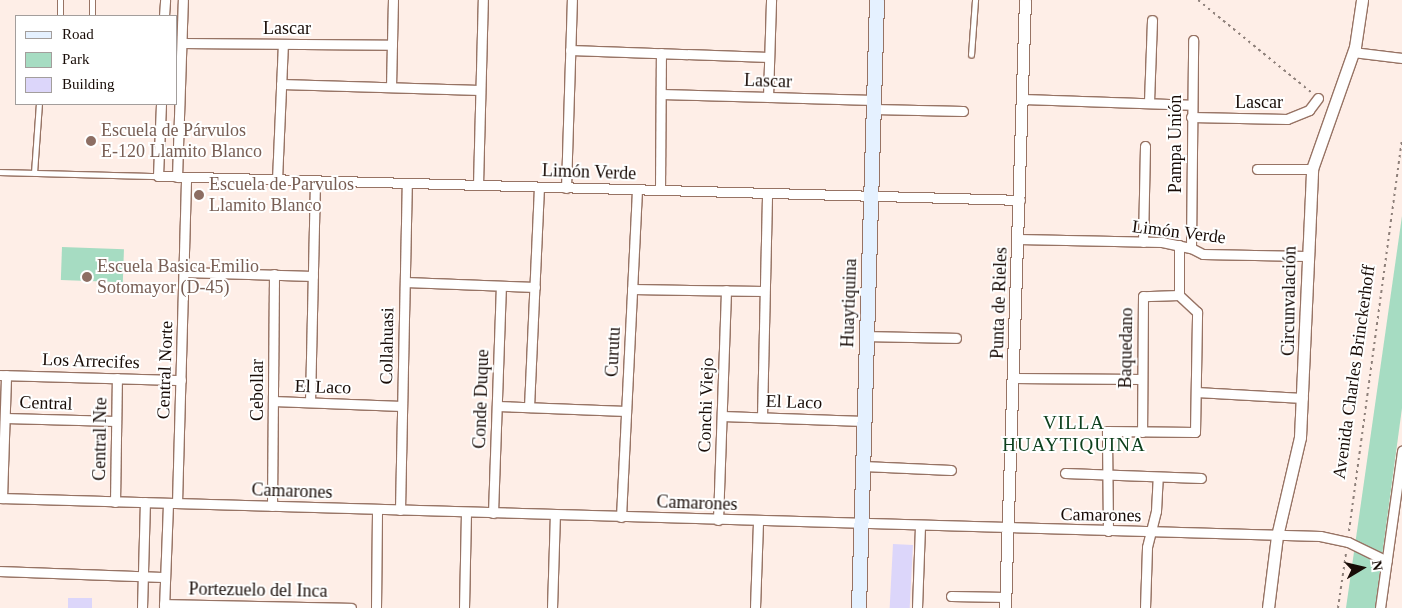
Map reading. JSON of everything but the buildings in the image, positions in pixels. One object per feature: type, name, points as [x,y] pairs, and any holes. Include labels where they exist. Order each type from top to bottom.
[{"type":"main road","name":"Huaytiquina","points":[[859,608],[877,0]]},
{"type":"street","points":[[164,15],[165,0]]},
{"type":"street","name":"Central Norte","points":[[164,606],[181,380],[184,272],[182,177],[183,0]]},
{"type":"street","points":[[391,87],[393,0]]},
{"type":"street","points":[[478,185],[482,0]]},
{"type":"street","points":[[566,188],[572,0]]},
{"type":"street","points":[[768,97],[771,0]]},
{"type":"street","name":"Punta de Rieles","points":[[1006,602],[1025,0]]},
{"type":"street","name":"Circunvalación","points":[[1268,608],[1277,536],[1297,457],[1303,398],[1306,256],[1312,169],[1353,52],[1362,0]]},
{"type":"street","points":[[1149,102],[1152,20]]},
{"type":"street","name":"Pampa Unión","points":[[1192,248],[1191,105],[1193,40]]},
{"type":"street","name":"Lascar","points":[[182,43],[392,45]]},
{"type":"street","points":[[277,180],[282,44]]},
{"type":"street","name":"Lascar","points":[[570,50],[769,57]]},
{"type":"street","points":[[1353,52],[1402,58]]},
{"type":"street","points":[[660,190],[661,53]]},
{"type":"street","points":[[281,84],[480,90]]},
{"type":"street","name":"Lascar","points":[[661,94],[768,97],[963,111]]},
{"type":"street","name":"Lascar","points":[[1192,117],[1287,119],[1309,110],[1318,98]]},
{"type":"street","points":[[1023,99],[1191,105]]},
{"type":"street","points":[[158,176],[161,105]]},
{"type":"street","points":[[1143,242],[1145,146]]},
{"type":"street","points":[[1257,169],[1312,169]]},
{"type":"street","name":"Limón Verde","points":[[158,176],[1020,200]]},
{"type":"street","points":[[310,402],[316,181]]},
{"type":"street","name":"Collahuasi","points":[[400,510],[407,183]]},
{"type":"street","points":[[529,407],[539,187]]},
{"type":"street","name":"Curutu","points":[[621,517],[637,190]]},
{"type":"street","points":[[762,417],[766,193]]},
{"type":"street","name":"Limón Verde","points":[[1018,239],[1143,242],[1179,245],[1192,248],[1203,254],[1306,256]]},
{"type":"street","points":[[1108,531],[1107,431],[1195,432],[1197,312],[1179,294],[1179,245]]},
{"type":"street","points":[[184,272],[313,276]]},
{"type":"street","name":"Cebollar","points":[[272,506],[274,274]]},
{"type":"street","points":[[405,282],[535,287]]},
{"type":"street","name":"Conde Duque","points":[[493,513],[502,286]]},
{"type":"street","points":[[632,289],[764,291]]},
{"type":"street","name":"Conchi Viejo","points":[[718,520],[726,290]]},
{"type":"street","name":"Baquedano","points":[[1142,432],[1143,296],[1179,294]]},
{"type":"street","points":[[867,336],[956,338]]},
{"type":"street","points":[[1,498],[5,418],[3,375]]},
{"type":"street","name":"Los Arrecifes","points":[[3,375],[181,380]]},
{"type":"street","name":"Central Nte","points":[[115,502],[117,378]]},
{"type":"street","points":[[1014,378],[1142,379]]},
{"type":"street","points":[[1196,392],[1303,398]]},
{"type":"street","name":"El Laco","points":[[273,401],[402,406]]},
{"type":"street","points":[[497,406],[626,411]]},
{"type":"street","name":"El Laco","points":[[722,416],[864,421]]},
{"type":"street","name":"Central","points":[[5,418],[116,421]]},
{"type":"street","points":[[1380,608],[1402,452]]},
{"type":"street","points":[[863,466],[952,470]]},
{"type":"street","points":[[1065,474],[1201,478]]},
{"type":"street","points":[[1145,608],[1151,532],[1158,478]]},
{"type":"street","name":"Camarones","points":[[1,498],[1009,529],[1320,536],[1348,542],[1387,561]]},
{"type":"street","points":[[142,608],[145,502]]},
{"type":"street","points":[[376,608],[378,510]]},
{"type":"street","points":[[464,608],[466,512]]},
{"type":"street","points":[[552,608],[555,515]]},
{"type":"street","points":[[755,608],[758,521]]},
{"type":"street","points":[[917,608],[920,526]]},
{"type":"street","points":[[0,571],[165,577]]},
{"type":"street","points":[[951,596],[1006,602]]},
{"type":"street","name":"Portezuelo del Inca","points":[[164,606],[351,608]]},
{"type":"lane","points":[[60,0],[60,15]]},
{"type":"lane","points":[[92,0],[92,15]]},
{"type":"lane","points":[[971,54],[974,0]]},
{"type":"lane","points":[[34,173],[39,105]]},
{"type":"lane","points":[[0,172],[158,176]]},
{"type":"path","points":[[1198,0],[1318,98]]},
{"type":"path","name":"Avenida Charles Brinckerhoff","points":[[1338,608],[1402,140]]},
{"type":"green space","points":[[1402,216],[1402,408],[1375,608],[1346,608]]},
{"type":"green space","points":[[62,247],[124,249],[123,282],[61,280]]},
{"type":"place","name":"Escuela de Párvulos E-120 Llamito Blanco","points":[[91,141]]},
{"type":"place","name":"Escuela de Parvulos Llamito Blanco","points":[[199,195]]},
{"type":"place","name":"Escuela Basica Emilio Sotomayor (D-45)","points":[[87,277]]},
{"type":"district","name":"VILLA HUAYTIQUINA","points":[[1074,434]]}]
